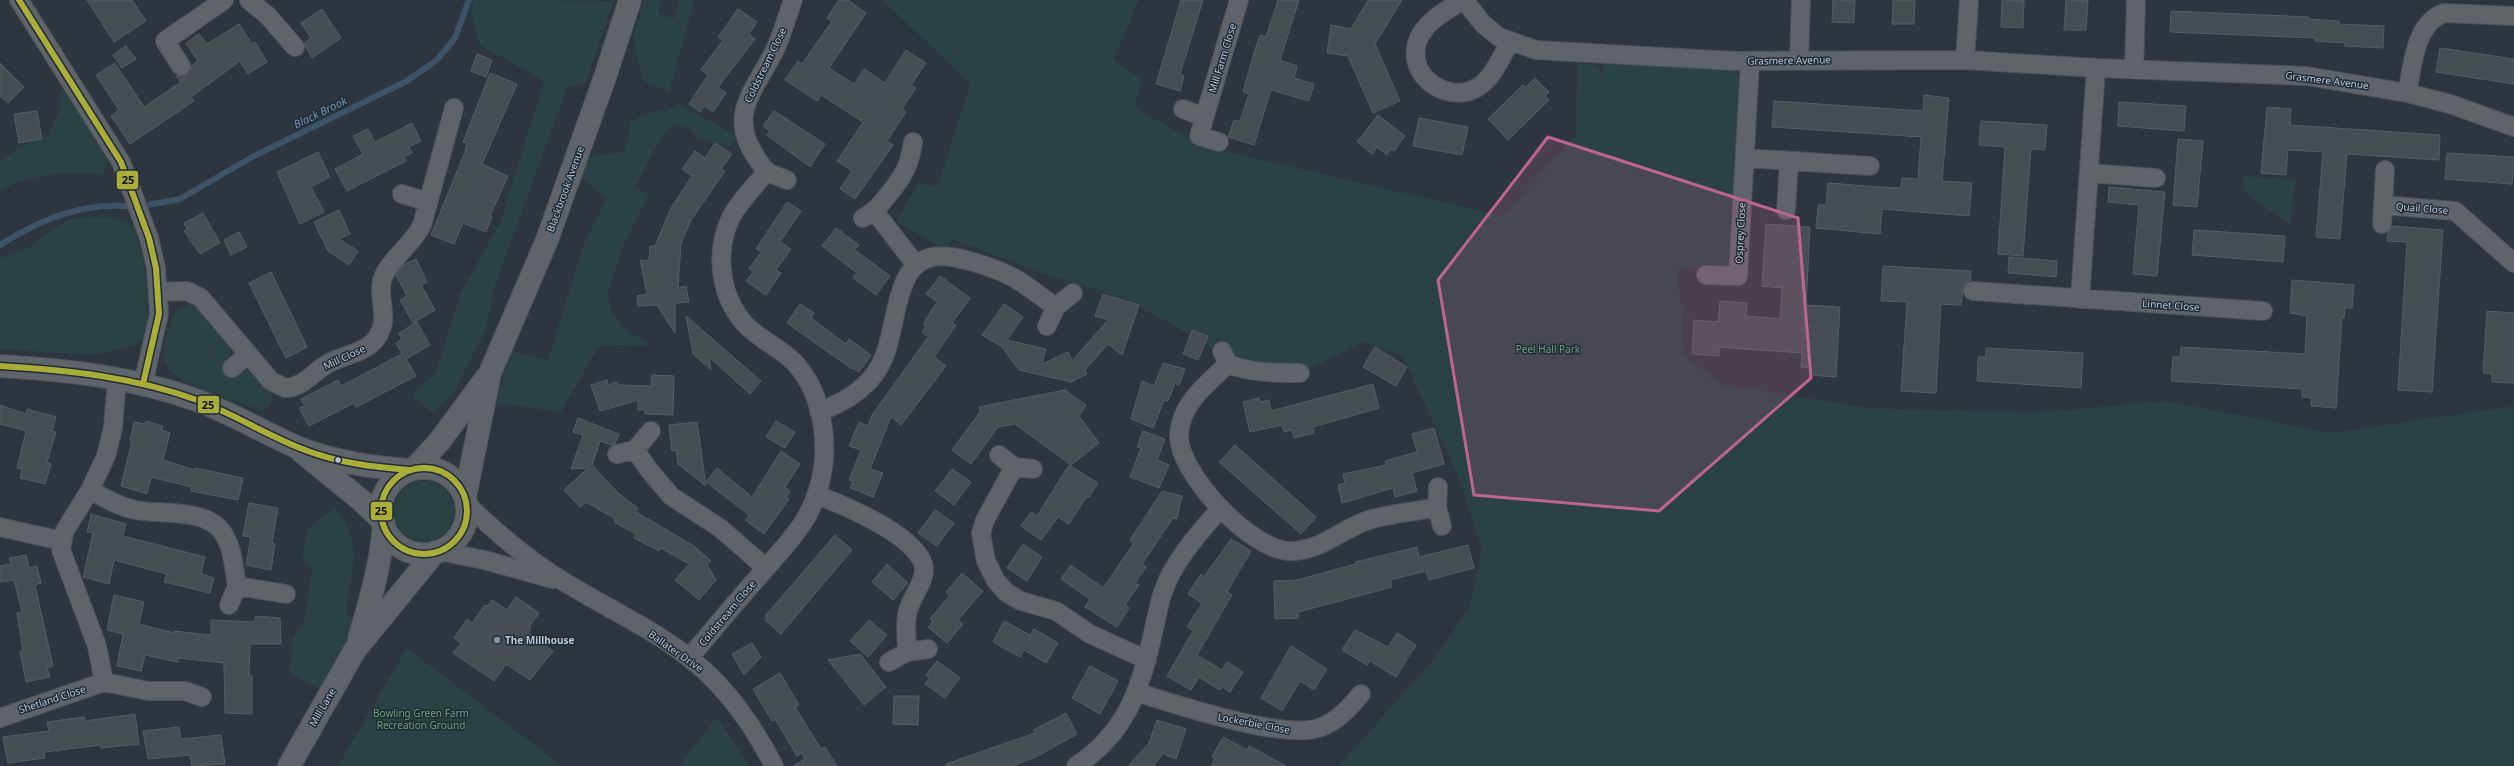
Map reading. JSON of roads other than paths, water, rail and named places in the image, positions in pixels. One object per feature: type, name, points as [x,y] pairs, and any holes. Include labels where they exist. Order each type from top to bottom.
[{"type":"street","points":[[19,0],[121,162],[149,238],[158,292],[157,325],[142,384]]},
{"type":"street","points":[[182,66],[165,41],[224,0]]},
{"type":"street","points":[[249,0],[268,16],[295,47]]},
{"type":"street","name":"Blackbrook Avenue","points":[[466,501],[490,373],[547,240],[600,92],[630,0]]},
{"type":"street","name":"Coldstream Close","points":[[689,658],[802,524],[817,495],[824,464],[823,433],[819,412],[811,387],[803,373],[781,351],[744,324],[735,310],[723,281],[723,247],[731,217],[766,172],[757,160],[746,136],[743,114],[753,86],[774,52],[793,0]]},
{"type":"street","name":"Mill Farm Close","points":[[1219,142],[1199,136],[1239,0]]},
{"type":"street","points":[[1464,0],[1429,24],[1417,44],[1418,65],[1430,82],[1448,92],[1470,91],[1479,86],[1488,78],[1510,42]]},
{"type":"street","name":"Grasmere Avenue","points":[[1464,0],[1472,12],[1490,31],[1510,42],[1536,50],[1750,61],[1799,59],[1965,60],[2134,70],[2307,76],[2407,93],[2455,106],[2514,127]]},
{"type":"street","points":[[1799,59],[1802,0]]},
{"type":"street","points":[[1965,60],[1969,0]]},
{"type":"street","points":[[2134,70],[2136,0]]},
{"type":"street","points":[[2407,93],[2420,36],[2424,28],[2432,19],[2444,14],[2514,16]]},
{"type":"street","name":"Osprey Close","points":[[1706,275],[1738,276],[1750,61]]},
{"type":"street","points":[[2080,299],[2096,68]]},
{"type":"street","name":"Mill Close","points":[[158,292],[187,291],[197,294],[206,302],[271,382],[280,387],[289,388],[300,384],[329,362],[370,345],[379,334],[383,322],[380,292],[382,280],[389,268],[419,232],[454,107]]},
{"type":"street","points":[[1183,109],[1204,117]]},
{"type":"street","points":[[913,142],[911,160],[905,173],[869,215],[916,265]]},
{"type":"street","points":[[1745,158],[1870,166]]},
{"type":"street","points":[[1786,210],[1789,161]]},
{"type":"street","name":"Quail Close","points":[[2382,224],[2385,170]]},
{"type":"street","points":[[766,172],[787,180]]},
{"type":"street","points":[[2089,173],[2156,178]]},
{"type":"street","points":[[402,194],[428,202]]},
{"type":"street","name":"Quail Close","points":[[2383,205],[2455,211],[2514,263]]},
{"type":"street","points":[[819,412],[854,395],[874,375],[888,347],[902,289],[907,276],[916,265],[927,258],[940,257],[977,263],[1021,282],[1056,307]]},
{"type":"street","name":"Linnet Close","points":[[1973,291],[2263,311]]},
{"type":"street","points":[[1047,326],[1056,307],[1073,293]]},
{"type":"street","points":[[232,368],[248,354]]},
{"type":"street","points":[[1300,373],[1265,372],[1240,369],[1225,357],[1191,400],[1185,411],[1179,435],[1185,460],[1192,474],[1221,508],[1265,545],[1277,550],[1291,552],[1322,545],[1371,519],[1437,507]]},
{"type":"street","points":[[0,366],[61,370],[117,378],[202,402],[294,446],[368,466],[411,470],[426,468],[439,470],[460,486],[466,501],[464,527],[450,546],[437,552],[416,552],[398,545],[389,536],[383,522],[381,508],[390,485],[398,476],[411,470]]},
{"type":"street","name":"Blackbrook Avenue","points":[[411,470],[439,442],[490,373]]},
{"type":"street","points":[[104,682],[97,646],[63,558],[62,541],[64,532],[90,490],[110,445],[117,378]]},
{"type":"street","points":[[617,454],[635,450],[651,431]]},
{"type":"street","points":[[294,446],[362,501],[383,522]]},
{"type":"street","points":[[635,450],[649,470],[671,496],[720,528],[766,568]]},
{"type":"street","points":[[999,455],[1014,467],[1033,469]]},
{"type":"street","points":[[1014,467],[985,520],[982,533],[986,561],[996,581],[1007,593],[1021,601],[1056,611],[1090,634],[1147,660]]},
{"type":"street","points":[[1438,488],[1437,507],[1442,526]]},
{"type":"street","points":[[90,490],[111,502],[134,510],[170,515],[188,514],[214,522],[223,532],[229,543],[237,586],[229,606]]},
{"type":"street","points":[[817,495],[841,504],[888,529],[919,554],[924,573],[907,615],[907,652]]},
{"type":"street","name":"Ballater Drive","points":[[466,501],[512,545],[566,583],[656,635],[708,673],[743,713],[774,766]]},
{"type":"street","points":[[1076,766],[1094,754],[1121,724],[1136,692],[1147,660],[1163,592],[1185,550],[1221,508]]},
{"type":"street","name":"Mill Lane","points":[[355,650],[382,554],[383,522]]},
{"type":"street","points":[[0,528],[62,541]]},
{"type":"street","name":"Ballater Drive","points":[[437,552],[492,562],[566,583]]},
{"type":"street","name":"Mill Lane","points":[[289,766],[355,650],[437,552]]},
{"type":"street","points":[[237,586],[286,594]]},
{"type":"street","points":[[889,662],[907,652],[928,649]]},
{"type":"street","name":"Shetland Close","points":[[0,718],[8,713],[104,682],[148,691],[185,691],[202,696]]},
{"type":"street","name":"Lockerbie Close","points":[[1136,692],[1197,712],[1298,732],[1321,728],[1345,712],[1361,694]]},
{"type":"waterway","name":"Black Brook","points":[[148,205],[180,199],[254,156],[405,82],[437,60],[455,38],[469,0]]},
{"type":"waterway","name":"Black Brook","points":[[0,245],[29,228],[60,215],[91,207],[125,206]]},
{"type":"place","name":"The Millhouse","points":[[497,640]]},
{"type":"park label","name":"Peel Hall Park","points":[[1548,349]]},
{"type":"park label","name":"Bowling Green Farm Recreation Ground","points":[[421,718]]}]
